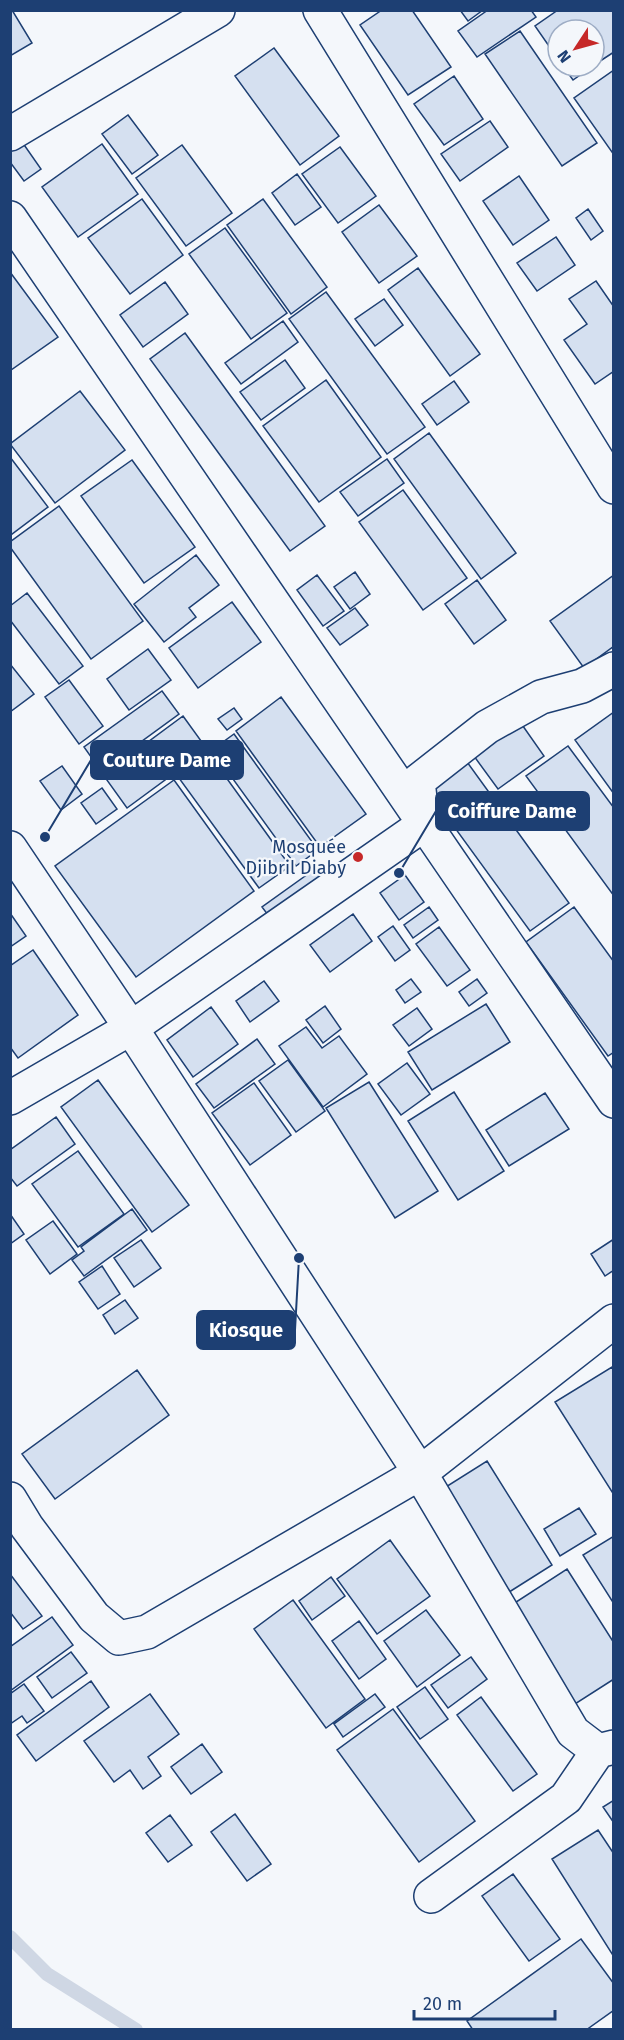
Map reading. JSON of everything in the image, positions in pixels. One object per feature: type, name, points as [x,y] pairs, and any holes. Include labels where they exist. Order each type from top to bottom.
[{"type":"street","points":[[10,134],[218,10]]},
{"type":"street","points":[[320,10],[614,487]]},
{"type":"street","points":[[10,218],[423,825],[614,1101]]},
{"type":"street","points":[[423,825],[418,781],[487,727],[541,697],[582,686],[614,669]]},
{"type":"street","points":[[10,1098],[131,1028],[423,825]]},
{"type":"street","points":[[10,848],[131,1028],[420,1473],[573,1732],[606,1749],[566,1798],[431,1896]]},
{"type":"street","points":[[10,1499],[27,1527],[94,1617],[119,1638],[147,1632],[420,1473],[614,1321]]},
{"type":"building","points":[[10,10],[32,43],[10,56]]},
{"type":"building","points":[[382,10],[412,10],[451,67],[408,95],[360,25]]},
{"type":"building","points":[[460,10],[483,10],[468,21]]},
{"type":"building","points":[[488,10],[531,10],[536,17],[477,57],[458,31]]},
{"type":"building","points":[[558,10],[614,10],[614,52],[606,57],[606,18],[546,18]]},
{"type":"building","points":[[546,18],[546,42],[535,26]]},
{"type":"building","points":[[520,31],[546,69],[546,78],[552,78],[597,143],[562,166],[485,54]]},
{"type":"building","points":[[274,48],[339,136],[300,165],[235,76]]},
{"type":"building","points":[[614,70],[614,155],[574,98],[603,78],[606,78]]},
{"type":"building","points":[[454,76],[483,119],[444,145],[414,104]]},
{"type":"building","points":[[128,115],[158,155],[132,174],[102,134]]},
{"type":"building","points":[[490,121],[508,147],[460,181],[441,154]]},
{"type":"building","points":[[20,139],[41,169],[24,181],[10,162],[10,146]]},
{"type":"building","points":[[102,144],[138,194],[78,237],[42,187]]},
{"type":"building","points":[[182,145],[232,213],[186,246],[136,178]]},
{"type":"building","points":[[340,147],[376,196],[338,223],[302,174]]},
{"type":"building","points":[[297,174],[321,207],[295,225],[272,193]]},
{"type":"building","points":[[519,176],[549,220],[513,245],[483,201]]},
{"type":"building","points":[[142,199],[183,255],[130,294],[88,238]]},
{"type":"building","points":[[263,199],[327,287],[291,314],[227,225]]},
{"type":"building","points":[[379,205],[417,256],[379,283],[342,232]]},
{"type":"building","points":[[588,209],[603,231],[591,240],[576,218]]},
{"type":"building","points":[[225,228],[287,313],[251,339],[189,254]]},
{"type":"building","points":[[556,237],[575,265],[537,291],[517,263]]},
{"type":"building","points":[[418,268],[480,354],[450,376],[388,290]]},
{"type":"building","points":[[10,272],[58,337],[11,370],[10,369]]},
{"type":"building","points":[[596,281],[614,307],[614,371],[595,384],[564,340],[587,324],[569,299]]},
{"type":"building","points":[[165,282],[188,314],[143,347],[120,315]]},
{"type":"building","points":[[326,292],[425,427],[387,454],[289,319]]},
{"type":"building","points":[[384,299],[403,325],[375,346],[355,319]]},
{"type":"building","points":[[283,321],[298,342],[241,384],[225,363]]},
{"type":"building","points":[[185,333],[325,526],[290,551],[150,359]]},
{"type":"building","points":[[285,360],[305,388],[261,420],[240,392]]},
{"type":"building","points":[[326,380],[381,457],[319,502],[263,426]]},
{"type":"building","points":[[454,381],[469,402],[437,425],[422,404]]},
{"type":"building","points":[[80,391],[125,450],[55,503],[10,444]]},
{"type":"building","points":[[429,433],[516,553],[481,579],[394,459]]},
{"type":"building","points":[[10,457],[48,507],[12,534],[10,533]]},
{"type":"building","points":[[387,459],[404,483],[358,516],[340,492]]},
{"type":"building","points":[[132,460],[195,547],[144,583],[81,496]]},
{"type":"building","points":[[403,490],[467,578],[423,610],[359,522]]},
{"type":"building","points":[[59,506],[143,621],[91,659],[10,547],[10,542]]},
{"type":"building","points":[[196,555],[219,585],[189,608],[196,617],[164,642],[134,604]]},
{"type":"building","points":[[355,572],[370,594],[350,609],[334,587]]},
{"type":"building","points":[[317,575],[344,611],[323,626],[297,590]]},
{"type":"building","points":[[614,575],[614,646],[584,668],[550,621]]},
{"type":"building","points":[[477,580],[506,620],[474,644],[445,604]]},
{"type":"building","points":[[27,593],[83,666],[59,684],[10,620],[10,606]]},
{"type":"building","points":[[232,602],[261,642],[198,688],[169,648]]},
{"type":"building","points":[[355,608],[368,625],[340,645],[327,628]]},
{"type":"building","points":[[148,649],[171,680],[129,710],[107,679]]},
{"type":"building","points":[[10,664],[34,694],[10,712]]},
{"type":"building","points":[[69,680],[103,726],[79,744],[45,697]]},
{"type":"building","points":[[162,691],[179,714],[101,771],[84,747]]},
{"type":"building","points":[[281,697],[366,814],[320,847],[236,731]]},
{"type":"building","points":[[234,708],[242,719],[227,730],[218,719]]},
{"type":"building","points":[[614,712],[614,794],[575,740]]},
{"type":"building","points":[[183,716],[204,745],[169,770],[148,742]]},
{"type":"building","points":[[518,719],[544,756],[498,789],[471,752]]},
{"type":"building","points":[[234,734],[318,850],[296,866],[212,750]]},
{"type":"building","points":[[146,745],[169,777],[127,808],[104,776]]},
{"type":"building","points":[[568,746],[614,808],[614,896],[526,776]]},
{"type":"building","points":[[207,751],[290,866],[259,888],[176,774]]},
{"type":"building","points":[[462,755],[569,903],[530,931],[423,784]]},
{"type":"building","points":[[62,766],[82,794],[61,810],[40,781]]},
{"type":"building","points":[[174,780],[254,891],[136,977],[55,866]]},
{"type":"building","points":[[102,788],[117,809],[96,824],[81,803]]},
{"type":"building","points":[[315,869],[324,881],[271,919],[262,907]]},
{"type":"building","points":[[405,875],[424,902],[399,920],[380,893]]},
{"type":"building","points":[[429,907],[438,920],[413,938],[404,925]]},
{"type":"building","points":[[574,907],[614,962],[614,1052],[608,1056],[526,942]]},
{"type":"building","points":[[10,913],[26,936],[10,947]]},
{"type":"building","points":[[353,914],[372,941],[330,972],[310,945]]},
{"type":"building","points":[[393,926],[410,950],[395,961],[378,937]]},
{"type":"building","points":[[439,927],[470,970],[447,986],[416,944]]},
{"type":"building","points":[[33,950],[78,1015],[18,1058],[10,1047],[10,966]]},
{"type":"building","points":[[411,979],[421,992],[405,1003],[396,990]]},
{"type":"building","points":[[477,979],[487,993],[469,1006],[459,992]]},
{"type":"building","points":[[264,981],[279,1001],[250,1022],[236,1001]]},
{"type":"building","points":[[486,1004],[510,1042],[432,1090],[408,1052]]},
{"type":"building","points":[[325,1006],[341,1029],[323,1043],[306,1020]]},
{"type":"building","points":[[211,1007],[238,1044],[193,1077],[167,1040]]},
{"type":"building","points":[[417,1008],[432,1029],[409,1046],[393,1025]]},
{"type":"building","points":[[306,1027],[322,1048],[339,1036],[367,1074],[323,1107],[279,1046]]},
{"type":"building","points":[[257,1039],[275,1064],[214,1108],[196,1084]]},
{"type":"building","points":[[288,1060],[325,1111],[296,1132],[259,1081]]},
{"type":"building","points":[[407,1063],[430,1094],[401,1115],[378,1084]]},
{"type":"building","points":[[98,1080],[189,1205],[152,1232],[61,1107]]},
{"type":"building","points":[[369,1082],[438,1191],[395,1218],[326,1108]]},
{"type":"building","points":[[254,1083],[291,1135],[250,1165],[212,1113]]},
{"type":"building","points":[[454,1092],[504,1171],[458,1200],[408,1121]]},
{"type":"building","points":[[545,1093],[569,1129],[509,1166],[486,1130]]},
{"type":"building","points":[[56,1117],[75,1144],[17,1186],[10,1177],[10,1150]]},
{"type":"building","points":[[78,1151],[124,1214],[78,1247],[32,1184]]},
{"type":"building","points":[[132,1209],[147,1230],[84,1276],[72,1260],[84,1251],[81,1247]]},
{"type":"building","points":[[10,1214],[24,1234],[10,1244]]},
{"type":"building","points":[[53,1221],[77,1254],[50,1274],[26,1240]]},
{"type":"building","points":[[614,1239],[614,1270],[605,1276],[591,1254]]},
{"type":"building","points":[[141,1240],[161,1268],[134,1287],[114,1258]]},
{"type":"building","points":[[102,1266],[120,1294],[98,1309],[79,1282]]},
{"type":"building","points":[[125,1300],[138,1318],[115,1334],[103,1315]]},
{"type":"building","points":[[612,1367],[614,1370],[614,1495],[555,1402]]},
{"type":"building","points":[[137,1370],[169,1415],[55,1499],[22,1454]]},
{"type":"building","points":[[487,1461],[552,1565],[506,1594],[441,1490]]},
{"type":"building","points":[[579,1508],[596,1534],[560,1556],[544,1529]]},
{"type":"building","points":[[614,1536],[614,1604],[583,1555]]},
{"type":"building","points":[[390,1540],[430,1596],[377,1634],[337,1579]]},
{"type":"building","points":[[567,1569],[614,1643],[614,1679],[575,1704],[513,1604]]},
{"type":"building","points":[[10,1574],[42,1616],[23,1629],[10,1612]]},
{"type":"building","points":[[331,1577],[345,1596],[312,1620],[299,1601]]},
{"type":"building","points":[[293,1600],[365,1699],[326,1728],[254,1629]]},
{"type":"building","points":[[426,1610],[460,1655],[417,1687],[384,1641]]},
{"type":"building","points":[[52,1617],[73,1645],[10,1691],[10,1647]]},
{"type":"building","points":[[359,1621],[386,1659],[359,1679],[332,1641]]},
{"type":"building","points":[[71,1652],[87,1673],[52,1698],[37,1677]]},
{"type":"building","points":[[471,1657],[487,1679],[448,1708],[431,1685]]},
{"type":"building","points":[[91,1681],[109,1707],[36,1761],[17,1735]]},
{"type":"building","points":[[24,1684],[44,1711],[27,1723],[22,1716],[10,1724],[10,1694]]},
{"type":"building","points":[[425,1687],[448,1719],[420,1739],[397,1707]]},
{"type":"building","points":[[150,1694],[179,1734],[148,1757],[161,1776],[143,1789],[130,1770],[114,1782],[84,1741]]},
{"type":"building","points":[[375,1694],[385,1707],[343,1737],[334,1724]]},
{"type":"building","points":[[481,1697],[537,1774],[513,1791],[457,1715]]},
{"type":"building","points":[[393,1709],[475,1821],[419,1862],[337,1750]]},
{"type":"building","points":[[202,1744],[222,1772],[191,1794],[171,1767]]},
{"type":"building","points":[[614,1800],[614,1823],[603,1807]]},
{"type":"building","points":[[235,1814],[271,1864],[247,1881],[211,1832]]},
{"type":"building","points":[[170,1815],[192,1845],[168,1862],[146,1833]]},
{"type":"building","points":[[598,1830],[614,1854],[614,1957],[552,1859]]},
{"type":"building","points":[[513,1874],[560,1939],[529,1961],[482,1896]]},
{"type":"building","points":[[581,1939],[614,1984],[614,2010],[586,2030],[473,2030],[467,2021]]},
{"type":"waterway","points":[[10,1937],[47,1974],[136,2030]]},
{"type":"place","name":"Couture Dame","points":[[45,837]]},
{"type":"place","name":"Mosquée Djibril Diaby","points":[[358,857]]},
{"type":"place","name":"Coiffure Dame","points":[[399,873]]},
{"type":"place","name":"Kiosque","points":[[299,1258]]}]
